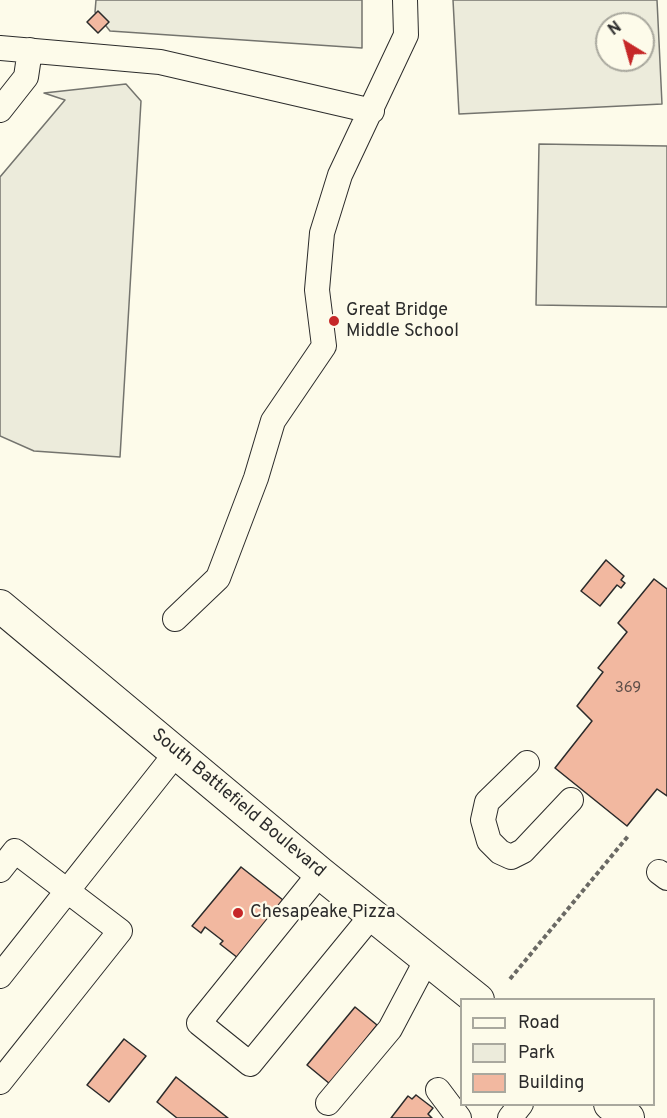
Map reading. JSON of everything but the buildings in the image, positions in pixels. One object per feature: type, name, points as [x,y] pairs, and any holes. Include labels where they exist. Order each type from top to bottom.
[{"type":"main road","name":"South Battlefield Boulevard","points":[[0,606],[320,873],[477,998]]},
{"type":"main road","points":[[613,1106],[628,1118]]},
{"type":"street","points":[[175,619],[218,579],[256,478],[273,421],[324,346],[317,290],[322,233],[340,175],[406,36],[405,0]]},
{"type":"street","points":[[0,48],[159,62],[372,111]]},
{"type":"street","points":[[0,110],[26,77],[30,50]]},
{"type":"street","points":[[0,976],[177,753]]},
{"type":"street","points":[[526,763],[487,802],[483,820],[489,841],[500,852],[511,857],[523,851],[571,800]]},
{"type":"street","points":[[0,870],[15,851],[120,931],[0,1083]]},
{"type":"street","points":[[320,873],[199,1023],[250,1064],[372,915]]},
{"type":"street","points":[[328,1103],[390,1029],[427,959]]},
{"type":"street","points":[[438,1090],[459,1118]]},
{"type":"street","points":[[510,1118],[519,1106]]},
{"type":"path","points":[[510,979],[629,835]]},
{"type":"green space","points":[[96,0],[362,0],[362,48],[110,31],[95,12]]},
{"type":"green space","points":[[453,0],[657,0],[662,104],[459,114]]},
{"type":"green space","points":[[126,84],[141,101],[120,457],[34,451],[0,436],[0,177],[65,100],[44,93]]},
{"type":"green space","points":[[539,144],[667,146],[667,307],[536,305]]},
{"type":"place","name":"Great Bridge Middle School","points":[[334,321]]},
{"type":"place","name":"Chesapeake Pizza","points":[[238,913]]}]
